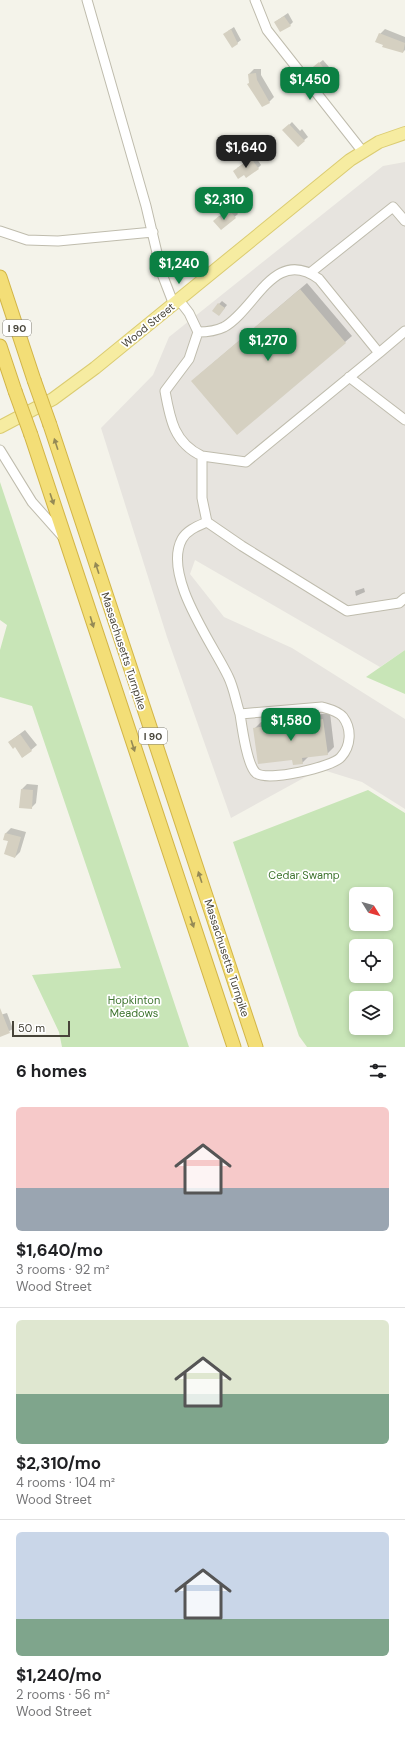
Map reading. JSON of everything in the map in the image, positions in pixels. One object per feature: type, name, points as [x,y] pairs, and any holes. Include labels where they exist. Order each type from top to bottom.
[{"type":"highway","name":"Massachusetts Turnpike","points":[[0,277],[256,1047]]},
{"type":"highway","name":"Massachusetts Turnpike","points":[[0,346],[67,541],[93,626],[234,1047]]},
{"type":"main road","name":"Wood Street","points":[[0,427],[53,399],[177,302],[363,152],[379,142],[405,133]]},
{"type":"street","points":[[87,0],[152,232],[162,274],[177,302],[189,314],[198,332],[189,359],[165,391],[171,423],[189,450],[202,456],[246,462],[405,331]]},
{"type":"street","points":[[255,0],[267,30],[363,152]]},
{"type":"street","points":[[310,273],[393,207],[405,221]]},
{"type":"street","points":[[0,231],[27,240],[58,241],[152,232]]},
{"type":"street","points":[[198,332],[211,332],[224,327],[235,319],[272,278],[280,272],[300,270],[310,273],[319,279],[379,353]]},
{"type":"street","points":[[349,377],[405,420]]},
{"type":"street","points":[[0,450],[32,502],[67,541]]},
{"type":"street","points":[[202,456],[202,498],[207,522],[242,546],[347,611],[399,603],[405,598]]},
{"type":"street","points":[[207,522],[192,529],[182,539],[178,556],[180,580],[207,640],[229,677],[240,714],[251,764],[256,773],[264,776],[285,775],[333,763],[341,758],[348,746],[349,730],[343,717],[334,710],[322,707],[240,714]]},
{"type":"shaded area","points":[[405,162],[405,650],[380,667],[195,560],[190,574],[224,617],[292,648],[405,719],[405,809],[362,782],[320,769],[231,818],[167,637],[101,428],[153,375],[169,337],[383,166]]},
{"type":"green space","name":"Hopkinton Meadows","points":[[0,482],[189,1047],[62,1047],[59,1032],[32,975],[121,968],[32,706],[0,697],[0,650],[7,625],[0,620]]},
{"type":"green space","points":[[405,650],[405,694],[366,677]]},
{"type":"green space","name":"Cedar Swamp","points":[[368,790],[405,813],[405,1047],[307,1047],[299,1036],[233,842]]},
{"type":"building","points":[[284,16],[291,26],[280,32],[274,22]]},
{"type":"building","points":[[231,29],[238,44],[232,48],[223,34]]},
{"type":"building","points":[[379,33],[405,43],[403,53],[382,47],[383,45],[375,42]]},
{"type":"building","points":[[319,62],[326,71],[316,79],[308,71]]},
{"type":"building","points":[[256,73],[257,80],[270,103],[262,107],[247,84],[249,83],[248,74]]},
{"type":"building","points":[[289,124],[305,141],[298,147],[282,130]]},
{"type":"building","points":[[251,158],[259,169],[246,178],[244,175],[238,179],[233,171]]},
{"type":"building","points":[[231,212],[236,218],[221,230],[213,221],[219,216],[222,220]]},
{"type":"building","points":[[300,289],[346,343],[237,435],[191,381]]},
{"type":"building","points":[[218,303],[225,308],[219,316],[212,311]]},
{"type":"building","points":[[323,719],[328,755],[302,758],[303,764],[293,765],[292,760],[258,764],[253,728]]},
{"type":"building","points":[[20,734],[32,751],[22,758],[15,747],[13,749],[8,742]]},
{"type":"building","points":[[21,789],[33,790],[32,809],[19,808]]},
{"type":"building","points":[[5,833],[21,837],[15,858],[4,854],[8,841],[3,840]]},
{"type":"building","points":[[0,1008],[10,1033],[0,1037]]}]
